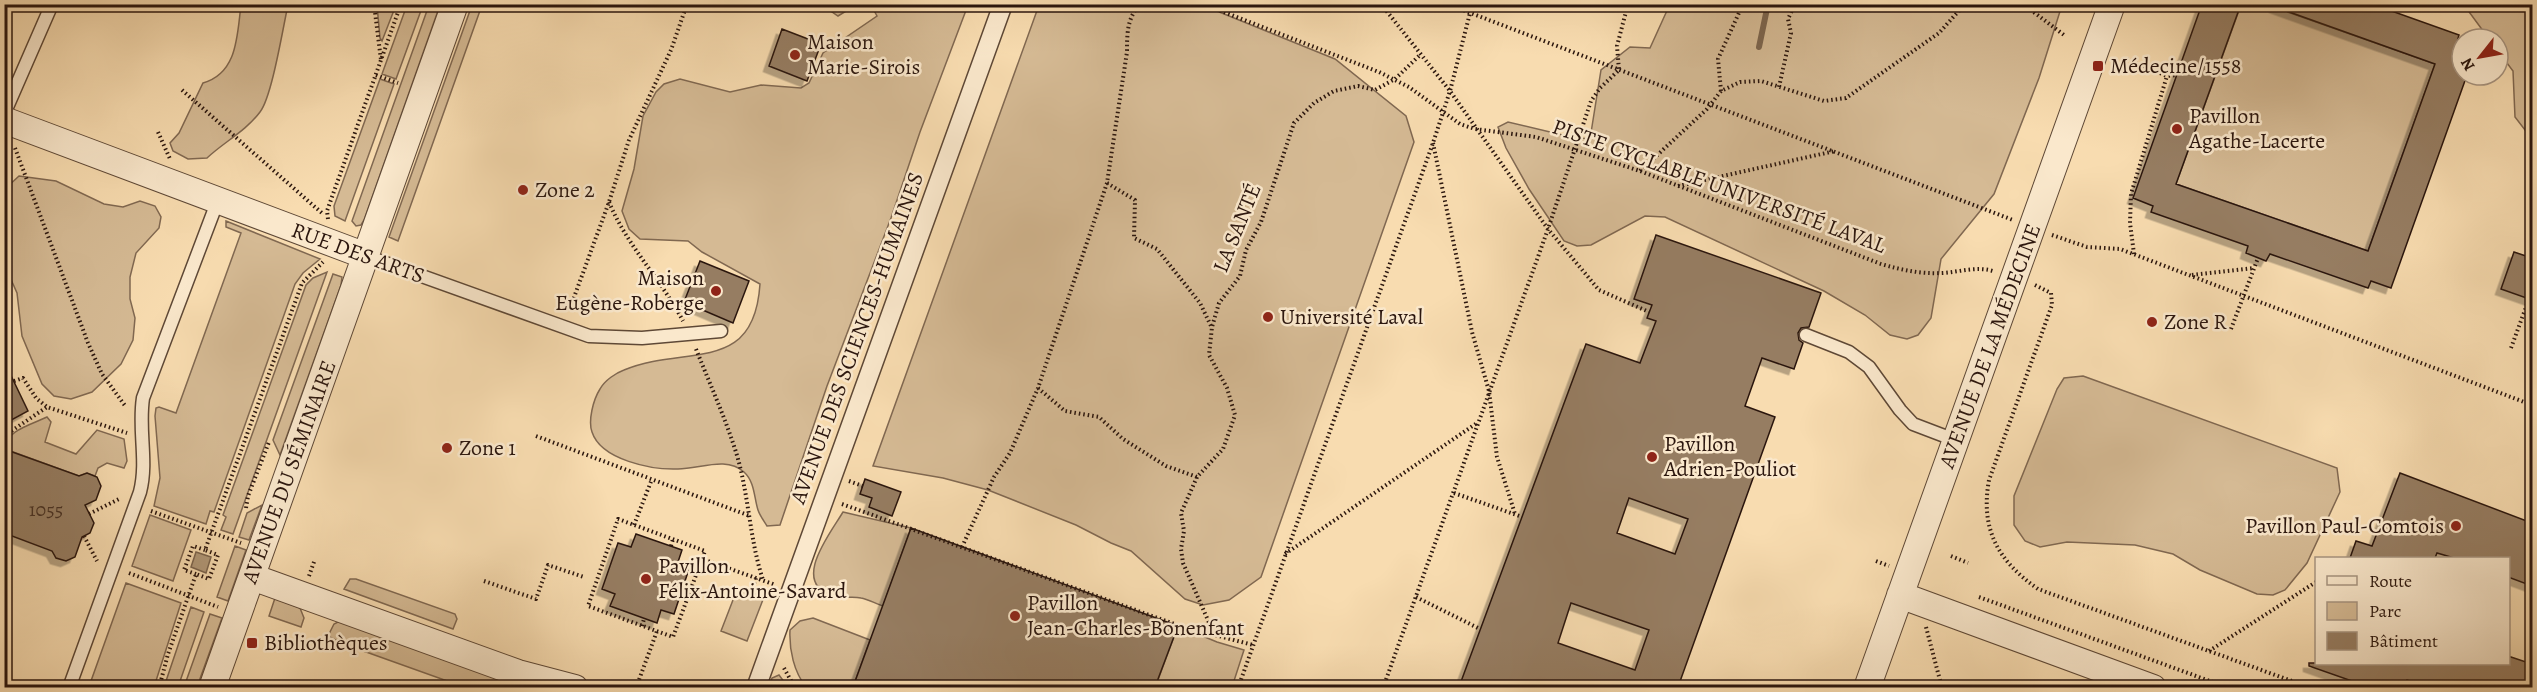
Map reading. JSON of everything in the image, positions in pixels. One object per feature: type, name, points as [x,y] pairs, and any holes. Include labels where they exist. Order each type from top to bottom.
[{"type":"street","name":"AVENUE DU SÉMINAIRE","points":[[212,687],[455,4]]},
{"type":"street","name":"AVENUE DES SCIENCES-HUMAINES","points":[[756,687],[1003,4]]},
{"type":"street","name":"AVENUE DE LA MÉDECINE","points":[[1867,687],[2112,4]]},
{"type":"street","name":"RUE DES ARTS","points":[[7,130],[369,247]]},
{"type":"street","points":[[252,578],[516,680],[575,687]]},
{"type":"street","points":[[1900,595],[2111,681],[2153,687]]},
{"type":"lane","points":[[4,114],[51,4]]},
{"type":"lane","points":[[69,687],[136,506],[145,465],[141,411],[146,390],[218,200]]},
{"type":"lane","name":"RUE DES ARTS","points":[[369,247],[589,336],[622,338],[721,332]]},
{"type":"lane","points":[[1806,335],[1849,352],[1869,367],[1898,408],[1913,424],[1955,440]]},
{"type":"path","points":[[374,4],[381,62]]},
{"type":"path","points":[[328,218],[327,211],[401,4]]},
{"type":"path","points":[[569,311],[629,140],[670,50],[687,4]]},
{"type":"path","points":[[962,547],[994,477],[1010,453],[1038,388],[1107,183],[1127,52],[1127,30],[1132,13],[1140,4]]},
{"type":"path","name":"PISTE CYCLABLE UNIVERSITÉ LAVAL","points":[[1203,4],[1395,80],[1460,124],[1475,129],[1517,132],[1640,171],[1881,264],[1915,273],[1944,273],[1982,268],[1998,273]]},
{"type":"path","points":[[1381,4],[1450,91],[1548,229],[1599,290],[1649,312]]},
{"type":"path","points":[[1447,4],[2016,221]]},
{"type":"path","points":[[1619,70],[1617,46],[1628,4]]},
{"type":"path","points":[[1721,92],[1718,59],[1743,4]]},
{"type":"path","points":[[1779,87],[1791,33],[1788,19],[1795,4]]},
{"type":"path","points":[[1640,171],[1712,104],[1721,92],[1740,82],[1761,81],[1824,101],[1846,98],[1939,33],[1965,4]]},
{"type":"path","points":[[2022,4],[2064,35]]},
{"type":"path","points":[[1238,687],[1450,91],[1470,13]]},
{"type":"path","name":"LA SANTÉ","points":[[1214,634],[1196,596],[1182,556],[1184,531],[1182,513],[1197,477],[1223,449],[1235,415],[1227,388],[1209,355],[1212,327],[1219,303],[1240,276],[1246,250],[1261,222],[1294,123],[1314,103],[1334,91],[1358,87],[1375,90],[1395,80],[1420,55]]},
{"type":"path","points":[[2127,59],[2168,76],[2177,75]]},
{"type":"path","points":[[1383,687],[1548,229],[1591,101],[1600,88],[1619,70]]},
{"type":"path","points":[[376,75],[398,83]]},
{"type":"path","points":[[2134,254],[2130,223],[2131,194],[2168,76]]},
{"type":"path","points":[[182,90],[334,224]]},
{"type":"path","points":[[7,130],[31,188],[79,320],[102,374],[124,406],[141,411]]},
{"type":"path","points":[[158,132],[172,163]]},
{"type":"path","points":[[1432,143],[1472,332],[1489,391],[1497,457],[1515,514]]},
{"type":"path","points":[[1677,186],[1835,151]]},
{"type":"path","points":[[1107,183],[1135,200],[1134,238],[1156,249],[1170,264],[1200,303],[1212,327]]},
{"type":"path","points":[[609,202],[618,224],[670,296],[690,334],[735,449],[757,562],[763,580]]},
{"type":"path","points":[[2052,235],[2087,247],[2111,247],[2134,254],[2532,405]]},
{"type":"path","points":[[2231,329],[2258,258]]},
{"type":"path","points":[[205,550],[304,278],[322,265],[324,260]]},
{"type":"path","points":[[2192,275],[2254,268]]},
{"type":"path","points":[[2031,284],[2051,293],[2052,305],[1989,480],[1986,512],[1995,543],[2011,567],[2038,589],[2311,687]]},
{"type":"path","points":[[2511,348],[2529,299]]},
{"type":"path","points":[[14,381],[23,378],[36,398],[47,407],[142,438]]},
{"type":"path","points":[[1038,388],[1065,411],[1100,417],[1123,439],[1167,466],[1197,477]]},
{"type":"path","points":[[4,436],[47,407]]},
{"type":"path","points":[[1285,554],[1478,422]]},
{"type":"path","points":[[536,436],[750,517]]},
{"type":"path","points":[[246,508],[248,496],[269,442]]},
{"type":"path","points":[[634,525],[652,478]]},
{"type":"path","points":[[1454,493],[1522,517]]},
{"type":"path","points":[[825,498],[1176,625],[1253,645]]},
{"type":"path","points":[[89,514],[119,499]]},
{"type":"path","points":[[151,511],[237,542]]},
{"type":"path","points":[[618,519],[673,539],[705,551],[673,637],[588,606],[618,519]]},
{"type":"path","points":[[84,536],[97,561]]},
{"type":"path","points":[[671,546],[673,539]]},
{"type":"path","points":[[193,546],[205,550],[218,555],[209,579],[184,570],[193,546]]},
{"type":"path","points":[[1951,556],[1968,563]]},
{"type":"path","points":[[308,579],[315,559]]},
{"type":"path","points":[[702,559],[791,590]]},
{"type":"path","points":[[1876,561],[1892,567]]},
{"type":"path","points":[[484,581],[536,599],[548,565],[585,577]]},
{"type":"path","points":[[129,573],[225,609]]},
{"type":"path","points":[[159,687],[196,574]]},
{"type":"path","points":[[752,592],[756,578]]},
{"type":"path","points":[[2209,651],[2315,583]]},
{"type":"path","points":[[1974,596],[2229,687]]},
{"type":"path","points":[[1416,597],[1480,629]]},
{"type":"path","points":[[642,626],[644,619]]},
{"type":"path","points":[[1926,626],[1942,687]]},
{"type":"path","points":[[636,687],[657,631]]},
{"type":"green space","points":[[1670,4],[2062,5],[2039,78],[1994,194],[1941,259],[1931,318],[1918,335],[1907,339],[1890,335],[1865,315],[1824,291],[1665,217],[1645,216],[1591,245],[1577,246],[1564,241],[1529,189],[1506,148],[1498,127],[1508,122],[1571,137],[1590,139],[1601,70],[1630,47],[1650,48]]},
{"type":"green space","points":[[241,5],[288,5],[269,92],[260,112],[242,131],[207,158],[188,159],[173,151],[170,143],[179,133],[203,83],[215,78],[229,62],[234,52]]},
{"type":"green space","points":[[377,5],[396,5],[382,41],[380,38]]},
{"type":"green space","points":[[407,5],[423,5],[396,79],[382,74]]},
{"type":"green space","points":[[429,5],[440,5],[364,220],[361,225],[356,226],[352,221]]},
{"type":"green space","points":[[472,5],[482,5],[398,241],[389,237]]},
{"type":"green space","points":[[822,5],[856,5],[838,16]]},
{"type":"green space","points":[[871,5],[968,5],[827,386],[780,525],[767,526],[758,510],[754,490],[748,476],[737,467],[712,464],[667,469],[642,465],[606,450],[597,442],[592,432],[593,405],[600,389],[608,380],[621,371],[647,363],[713,352],[731,345],[745,333],[755,313],[760,284],[702,252],[688,241],[640,239],[629,229],[622,211],[634,169],[643,116],[656,92],[664,84],[680,79],[730,92],[761,85],[801,88],[809,83],[823,53],[877,16]]},
{"type":"green space","points":[[1039,5],[1202,5],[1335,59],[1406,116],[1414,142],[1261,577],[1229,600],[1203,605],[1185,599],[1131,551],[1076,525],[988,490],[943,478],[873,466]]},
{"type":"green space","points":[[2241,5],[2268,5],[2435,64],[2368,251],[2176,184]]},
{"type":"green space","points":[[2464,5],[2532,5],[2532,139],[2515,117],[2513,71],[2510,67],[2510,27],[2480,27]]},
{"type":"green space","points":[[380,79],[394,84],[345,221],[335,216],[334,206]]},
{"type":"green space","points":[[19,176],[56,181],[104,204],[123,207],[140,201],[155,206],[161,217],[159,228],[136,253],[130,277],[130,299],[135,318],[133,340],[121,364],[92,392],[71,399],[54,396],[42,384],[22,336],[17,293],[5,266],[5,189]]},
{"type":"green space","points":[[226,221],[320,259],[303,273],[295,284],[214,512],[210,511],[206,524],[154,506],[160,478],[155,416],[156,408],[159,407],[176,413],[241,233],[226,227]]},
{"type":"green space","points":[[327,272],[233,534],[221,530],[226,517],[223,515],[306,285],[313,278]]},
{"type":"green space","points":[[333,274],[342,277],[341,285],[280,455],[273,440]]},
{"type":"green space","points":[[2083,376],[2337,468],[2340,492],[2307,563],[2285,590],[2273,595],[2257,594],[2200,570],[2173,554],[2135,545],[2067,542],[2040,547],[2025,541],[2014,525],[2014,496],[2057,389],[2064,378]]},
{"type":"green space","points":[[47,417],[51,422],[45,442],[76,454],[97,430],[124,439],[127,461],[124,468],[107,463],[98,468],[95,476],[87,473],[79,476],[5,449],[9,437],[14,433]]},
{"type":"green space","points":[[262,505],[249,540],[239,537],[247,513]]},
{"type":"green space","points":[[843,512],[911,528],[883,606],[861,598],[833,596],[821,590],[815,580],[814,570],[817,557]]},
{"type":"green space","points":[[150,515],[191,530],[173,581],[132,566]]},
{"type":"green space","points":[[235,546],[246,550],[228,601],[217,597]]},
{"type":"green space","points":[[350,579],[356,579],[455,614],[457,619],[453,629],[344,589]]},
{"type":"green space","points":[[126,583],[181,603],[154,687],[101,687],[91,681]]},
{"type":"green space","points":[[738,587],[764,597],[747,641],[721,631]]},
{"type":"green space","points":[[275,598],[300,608],[304,618],[301,627],[269,616]]},
{"type":"green space","points":[[191,607],[204,612],[178,687],[164,687]]},
{"type":"green space","points":[[210,614],[222,618],[197,687],[184,687]]},
{"type":"green space","points":[[813,618],[870,640],[853,687],[806,687],[798,675],[790,645],[790,630],[800,621]]},
{"type":"green space","points":[[340,621],[498,679],[502,687],[464,687],[341,643],[328,636],[334,624]]},
{"type":"green space","points":[[1178,626],[1244,650],[1232,687],[1155,688]]},
{"type":"green space","points":[[779,675],[788,687],[769,687],[772,678]]},
{"type":"shaded area","points":[[196,552],[211,557],[206,573],[191,567]]},
{"type":"building","name":"Pavillon Agathe-Lacerte","points":[[2202,4],[2241,4],[2176,184],[2368,251],[2435,64],[2275,7],[2275,4],[2372,4],[2450,32],[2450,87],[2463,87],[2391,288],[2371,281],[2368,288],[2270,254],[2266,261],[2246,253],[2248,246],[2151,212],[2153,206],[2133,198]]},
{"type":"building","name":"Maison Marie-Sirois","points":[[782,29],[821,44],[807,81],[769,66]]},
{"type":"building","name":"Pavillon Adrien-Pouliot","points":[[1656,235],[1821,293],[1809,327],[1801,328],[1798,333],[1799,340],[1803,343],[1794,369],[1762,358],[1745,406],[1775,417],[1678,687],[1459,687],[1586,344],[1640,363],[1656,321],[1647,318],[1652,305],[1634,299]],"holes":[[[1629,498],[1688,519],[1675,554],[1617,533]],[[1571,603],[1649,630],[1635,670],[1558,643]]]},
{"type":"building","points":[[2514,252],[2532,258],[2532,300],[2501,289]]},
{"type":"building","name":"Maison Eugène-Roberge","points":[[700,261],[749,281],[733,323],[684,302]]},
{"type":"building","points":[[4,361],[28,411],[4,424]]},
{"type":"building","points":[[4,449],[79,476],[87,473],[97,477],[101,486],[96,500],[85,505],[94,523],[90,533],[82,537],[75,557],[66,561],[56,558],[52,551],[4,533]]},
{"type":"building","name":"Pavillon Paul-Comtois","points":[[2400,473],[2532,523],[2532,586],[2510,578],[2510,557],[2451,557],[2437,553],[2435,557],[2350,557],[2356,541],[2372,546]]},
{"type":"building","points":[[865,479],[901,492],[892,516],[869,507],[872,498],[860,494]]},
{"type":"building","name":"Pavillon Jean-Charles-Bonenfant","points":[[911,528],[1178,626],[1155,687],[853,687]]},
{"type":"building","name":"Pavillon Félix-Antoine-Savard","points":[[636,534],[682,550],[677,565],[689,569],[674,614],[661,610],[657,623],[610,606],[615,594],[602,589],[618,543],[631,547]]},
{"type":"building","points":[[2510,657],[2532,664],[2532,687],[2426,687],[2407,680],[2404,687],[2369,687],[2309,666],[2309,663],[2315,663],[2315,665],[2510,665]]},
{"type":"waterway","points":[[1759,47],[1768,4]]},
{"type":"place","name":"Maison Marie-Sirois","points":[[795,55]]},
{"type":"place","name":"Médecine/1558","points":[[2098,66]]},
{"type":"place","name":"Pavillon Agathe-Lacerte","points":[[2177,129]]},
{"type":"place","name":"Zone 2","points":[[523,190]]},
{"type":"place","name":"Maison Eugène-Roberge","points":[[716,291]]},
{"type":"place","name":"Université Laval","points":[[1268,317]]},
{"type":"place","name":"Zone R","points":[[2152,322]]},
{"type":"place","name":"Zone 1","points":[[447,448]]},
{"type":"place","name":"Pavillon Adrien-Pouliot","points":[[1652,457]]},
{"type":"place","name":"Pavillon Paul-Comtois","points":[[2456,526]]},
{"type":"place","name":"Pavillon Félix-Antoine-Savard","points":[[646,579]]},
{"type":"place","name":"Pavillon Jean-Charles-Bonenfant","points":[[1015,616]]},
{"type":"place","name":"Bibliothèques","points":[[252,643]]}]
